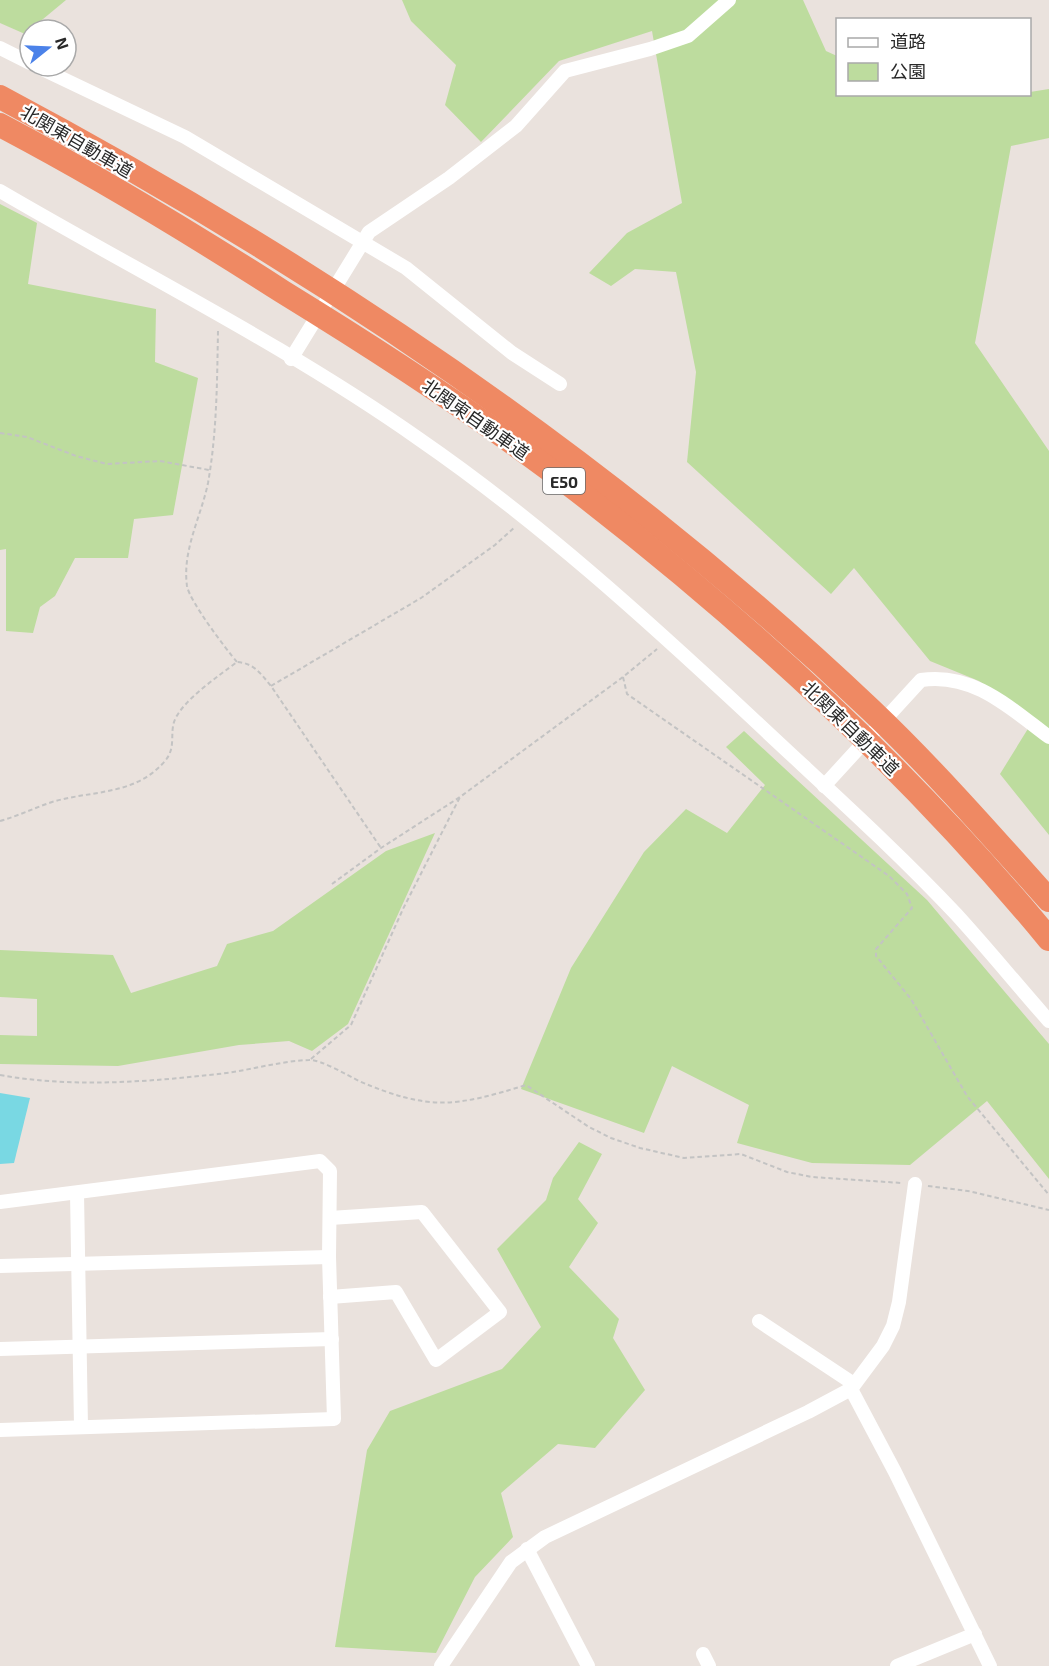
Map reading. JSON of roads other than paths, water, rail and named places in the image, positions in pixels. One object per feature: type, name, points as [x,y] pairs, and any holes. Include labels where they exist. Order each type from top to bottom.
[{"type":"highway","name":"北関東自動車道","points":[[0,97],[183,202],[357,307],[591,470],[688,548],[872,711],[961,802],[1049,900]]},
{"type":"highway","name":"北関東自動車道","points":[[0,125],[192,234],[342,328],[463,409],[577,490],[674,568],[854,729],[944,819],[1049,939]]},
{"type":"street","points":[[295,353],[369,232],[448,178],[516,126],[565,71],[582,64],[650,49],[688,36],[729,0]]},
{"type":"street","points":[[0,48],[18,57]]},
{"type":"street","points":[[61,78],[185,137],[361,247],[406,268],[512,353],[560,384]]},
{"type":"street","points":[[0,192],[219,316],[295,353],[421,440],[522,518],[669,641],[826,783],[956,915],[1049,1022]]},
{"type":"street","points":[[826,783],[921,681],[941,677],[976,686],[1049,738]]},
{"type":"street","points":[[0,1202],[320,1161],[330,1171],[329,1257],[334,1419],[0,1430]]},
{"type":"street","points":[[441,1666],[511,1562],[544,1537],[808,1412],[852,1386],[883,1346],[893,1326],[900,1302],[915,1184]]},
{"type":"street","points":[[77,1193],[81,1427]]},
{"type":"street","points":[[330,1218],[422,1212],[500,1312],[436,1360],[396,1292],[330,1297]]},
{"type":"street","points":[[0,1266],[329,1257]]},
{"type":"street","points":[[759,1321],[852,1386],[990,1666]]},
{"type":"street","points":[[0,1349],[332,1339]]},
{"type":"street","points":[[527,1549],[588,1666]]},
{"type":"street","points":[[897,1666],[975,1634]]},
{"type":"water","points":[[0,1093],[30,1098],[14,1163],[0,1164]]}]
